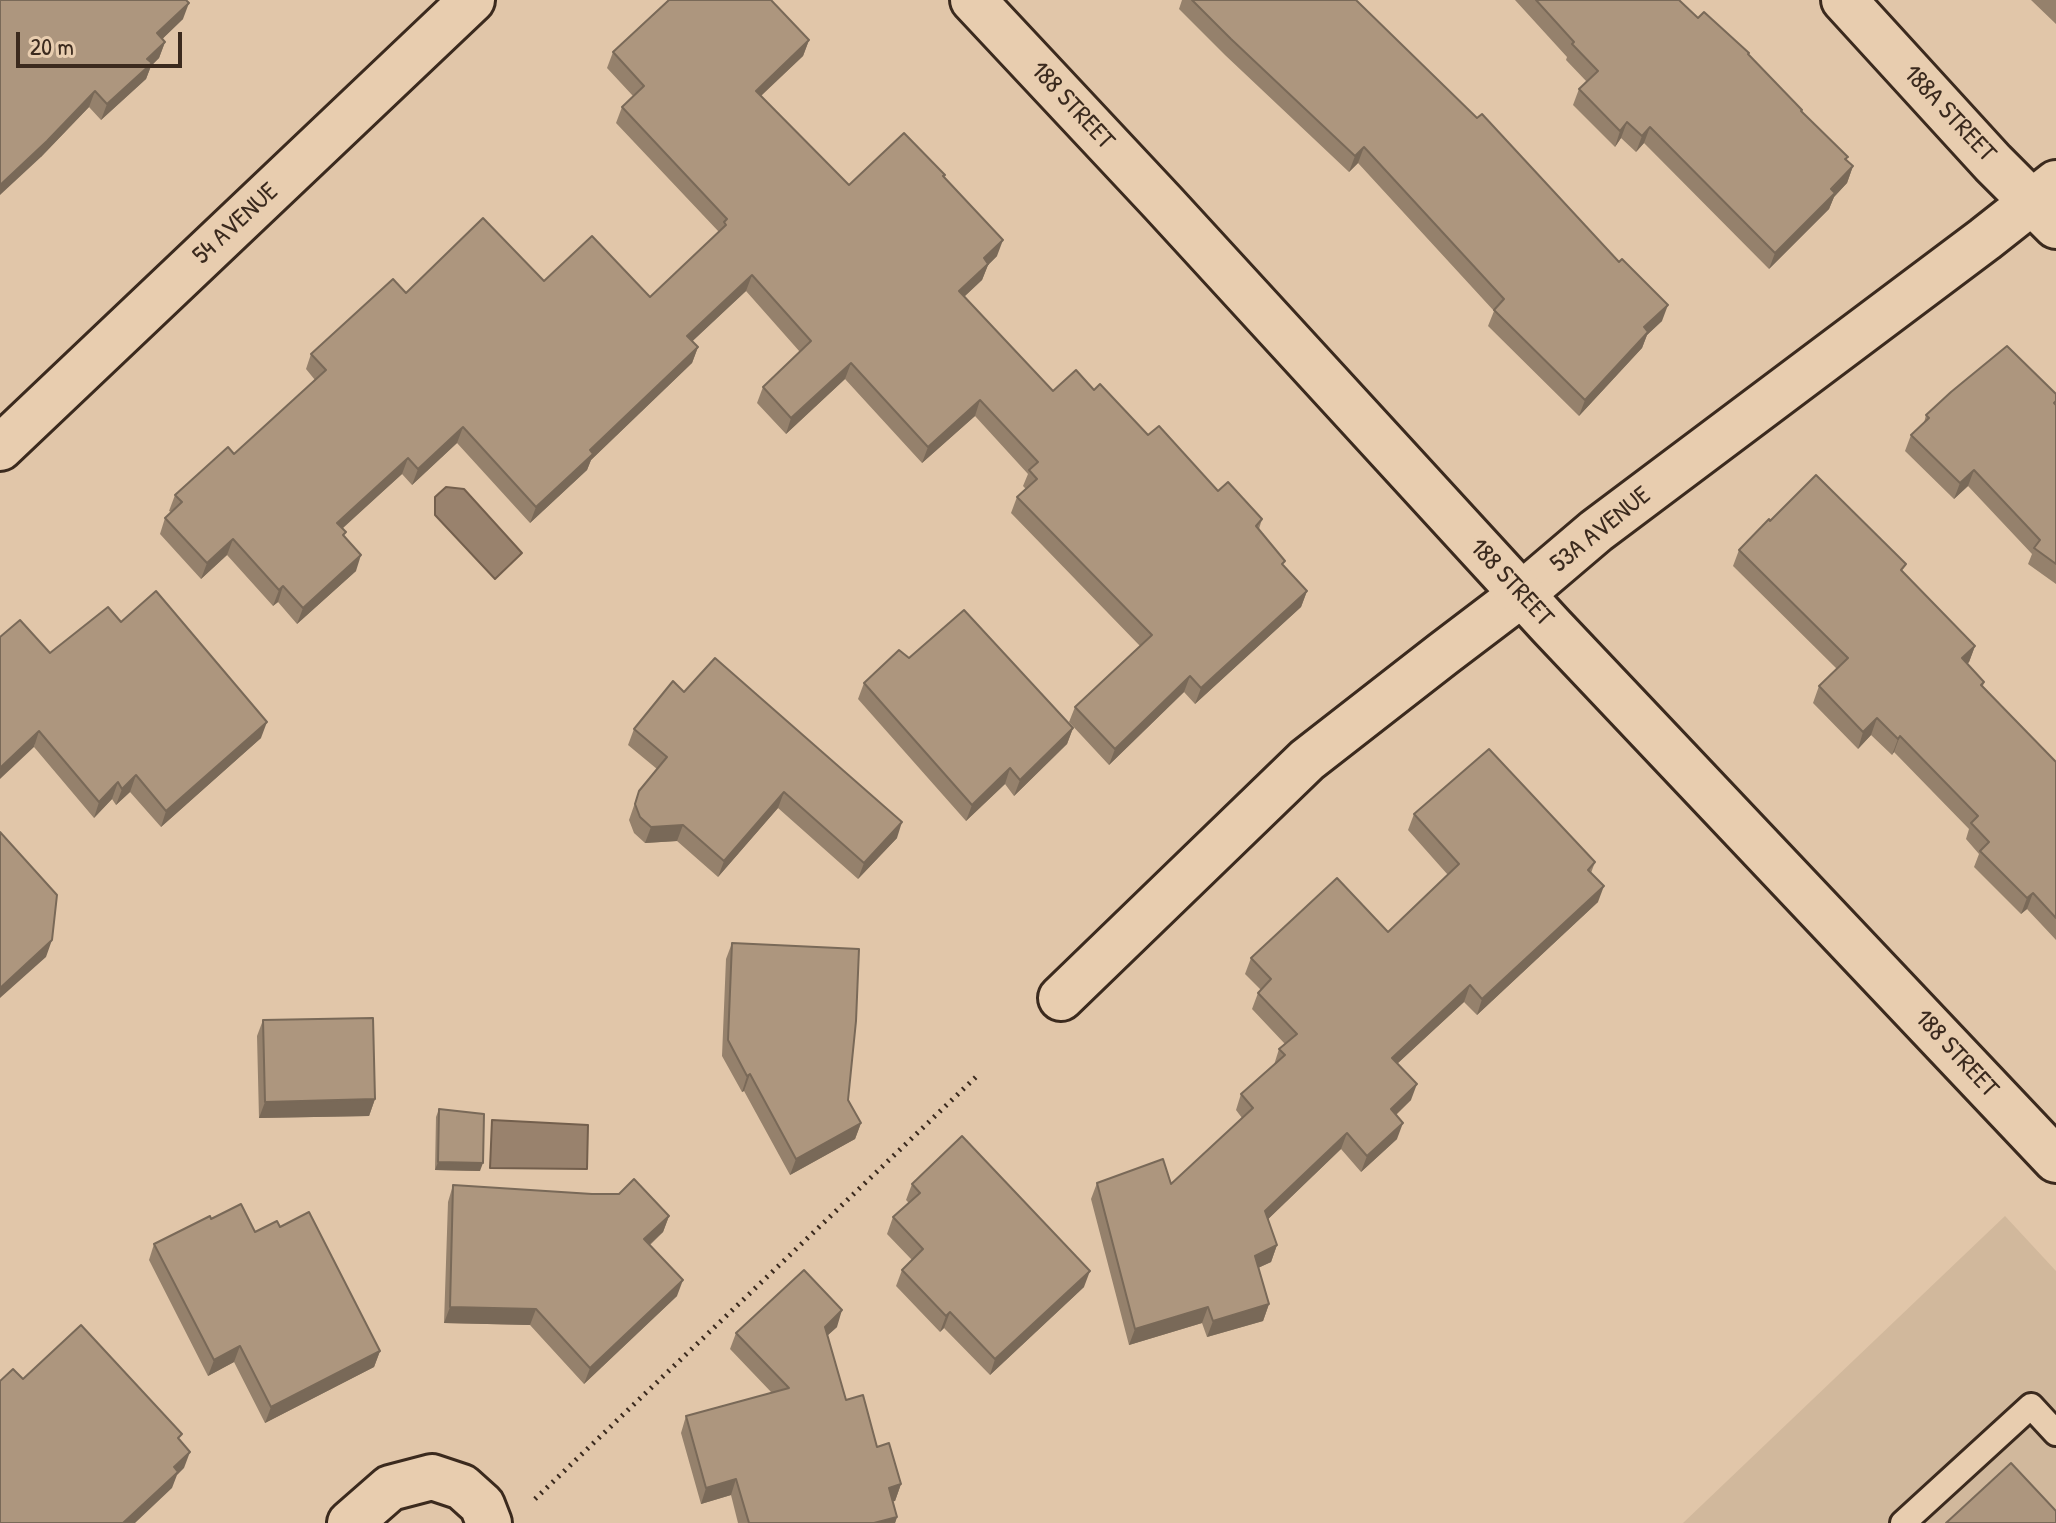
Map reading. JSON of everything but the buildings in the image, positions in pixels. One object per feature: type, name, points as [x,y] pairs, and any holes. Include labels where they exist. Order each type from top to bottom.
[{"type":"street","name":"54 AVENUE","points":[[1,444],[472,0]]},
{"type":"street","name":"188 STREET","points":[[973,0],[1522,594],[2056,1160]]},
{"type":"street","name":"188A STREET","points":[[1844,0],[1978,147],[2048,204]]},
{"type":"street","name":"53A AVENUE","points":[[1061,998],[1307,760],[1522,594],[1596,531],[2048,204]]},
{"type":"street","points":[[350,1523],[390,1488],[432,1477],[462,1487],[482,1505],[507,1516]]},
{"type":"lane","points":[[1903,1523],[2031,1406],[2056,1433]]},
{"type":"path","points":[[507,1516],[979,1074]]},
{"type":"shaded area","points":[[446,487],[464,489],[522,553],[495,579],[435,515],[435,497]]},
{"type":"shaded area","points":[[492,1120],[588,1125],[587,1169],[490,1168]]},
{"type":"shaded area","points":[[2005,1216],[2056,1271],[2056,1523],[1683,1523]]}]
